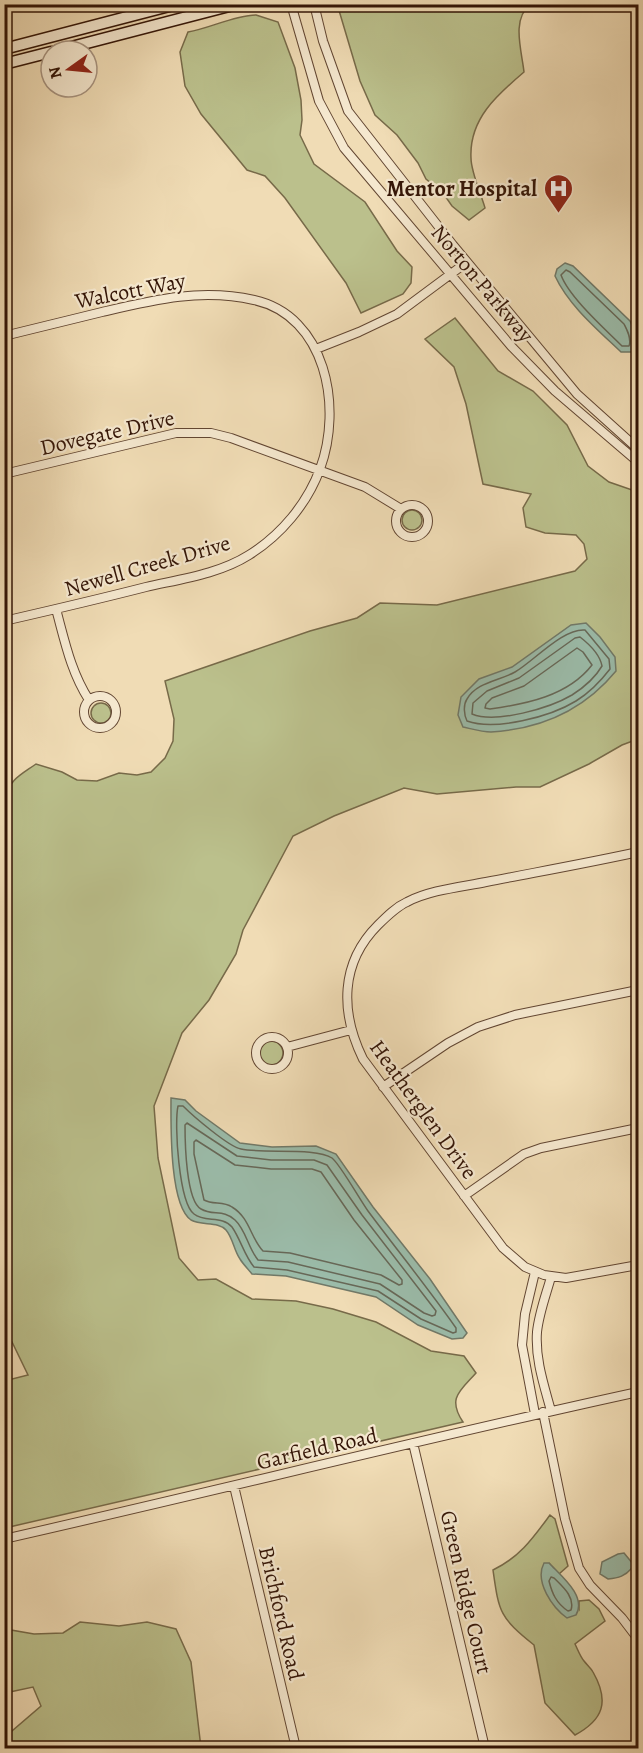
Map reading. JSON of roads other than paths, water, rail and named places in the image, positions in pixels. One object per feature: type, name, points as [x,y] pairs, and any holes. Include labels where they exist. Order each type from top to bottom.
[{"type":"main road","points":[[4,49],[177,4]]},
{"type":"main road","points":[[99,39],[237,4]]},
{"type":"main road","points":[[4,64],[39,55]]},
{"type":"street","name":"Norton Parkway","points":[[291,4],[319,101],[344,148],[510,346],[555,391],[639,462]]},
{"type":"street","name":"Norton Parkway","points":[[314,4],[323,41],[348,111],[467,262],[577,394],[639,449]]},
{"type":"street","points":[[316,349],[397,314],[467,262]]},
{"type":"street","name":"Walcott Way","points":[[4,336],[173,296],[218,295],[257,300],[278,309],[300,325],[316,349]]},
{"type":"street","name":"Newell Creek Drive","points":[[4,621],[213,571],[239,561],[262,546],[289,522],[320,470],[327,441],[329,415],[325,376],[316,349]]},
{"type":"street","name":"Dovegate Drive","points":[[4,474],[176,433],[211,433],[231,438],[365,487],[401,509]]},
{"type":"street","points":[[411,504],[421,507],[428,521],[425,531],[411,537],[401,532],[396,518],[401,509],[411,504]]},
{"type":"street","points":[[56,609],[71,664],[89,700]]},
{"type":"street","points":[[94,697],[104,697],[113,702],[116,712],[109,726],[99,728],[89,724],[84,709],[89,700],[94,697]]},
{"type":"street","name":"Heatherglen Drive","points":[[639,852],[420,897],[398,907],[370,933],[362,946],[350,972],[346,1005],[351,1030],[363,1059],[503,1248],[525,1267],[548,1276],[574,1278],[639,1265]]},
{"type":"street","points":[[383,1086],[448,1042],[478,1027],[516,1015],[639,990]]},
{"type":"street","points":[[287,1047],[351,1030]]},
{"type":"street","points":[[266,1038],[278,1038],[287,1047],[287,1058],[277,1069],[266,1068],[256,1056],[257,1047],[266,1038]]},
{"type":"street","points":[[464,1196],[524,1154],[541,1148],[639,1128]]},
{"type":"street","points":[[535,1272],[525,1314],[522,1346],[543,1412],[579,1568],[590,1585],[622,1618],[639,1640]]},
{"type":"street","points":[[543,1412],[537,1344],[538,1322],[548,1276]]},
{"type":"street","name":"Garfield Road","points":[[4,1539],[543,1412],[639,1392]]},
{"type":"street","name":"Green Ridge Court","points":[[413,1443],[485,1749]]},
{"type":"street","name":"Brichford Road","points":[[234,1486],[296,1749]]},
{"type":"water","points":[[565,263],[573,266],[630,321],[635,332],[636,346],[631,352],[621,352],[568,297],[555,276],[557,269]]},
{"type":"water","points":[[586,623],[615,657],[616,671],[590,697],[560,715],[527,727],[491,732],[463,727],[458,715],[461,697],[479,679],[512,667],[571,625]]},
{"type":"water","points":[[171,1098],[185,1100],[196,1111],[240,1143],[272,1147],[316,1146],[336,1154],[373,1207],[430,1279],[467,1333],[463,1338],[452,1339],[418,1325],[376,1297],[286,1276],[252,1274],[238,1256],[223,1227],[191,1220],[184,1211],[175,1181]]},
{"type":"water","points":[[624,1553],[633,1564],[629,1571],[612,1579],[600,1574],[602,1562]]},
{"type":"water","points":[[544,1563],[549,1563],[571,1587],[578,1601],[576,1615],[567,1618],[546,1594],[541,1578]]},
{"type":"place","name":"Mentor Hospital","points":[[558,214]]}]
